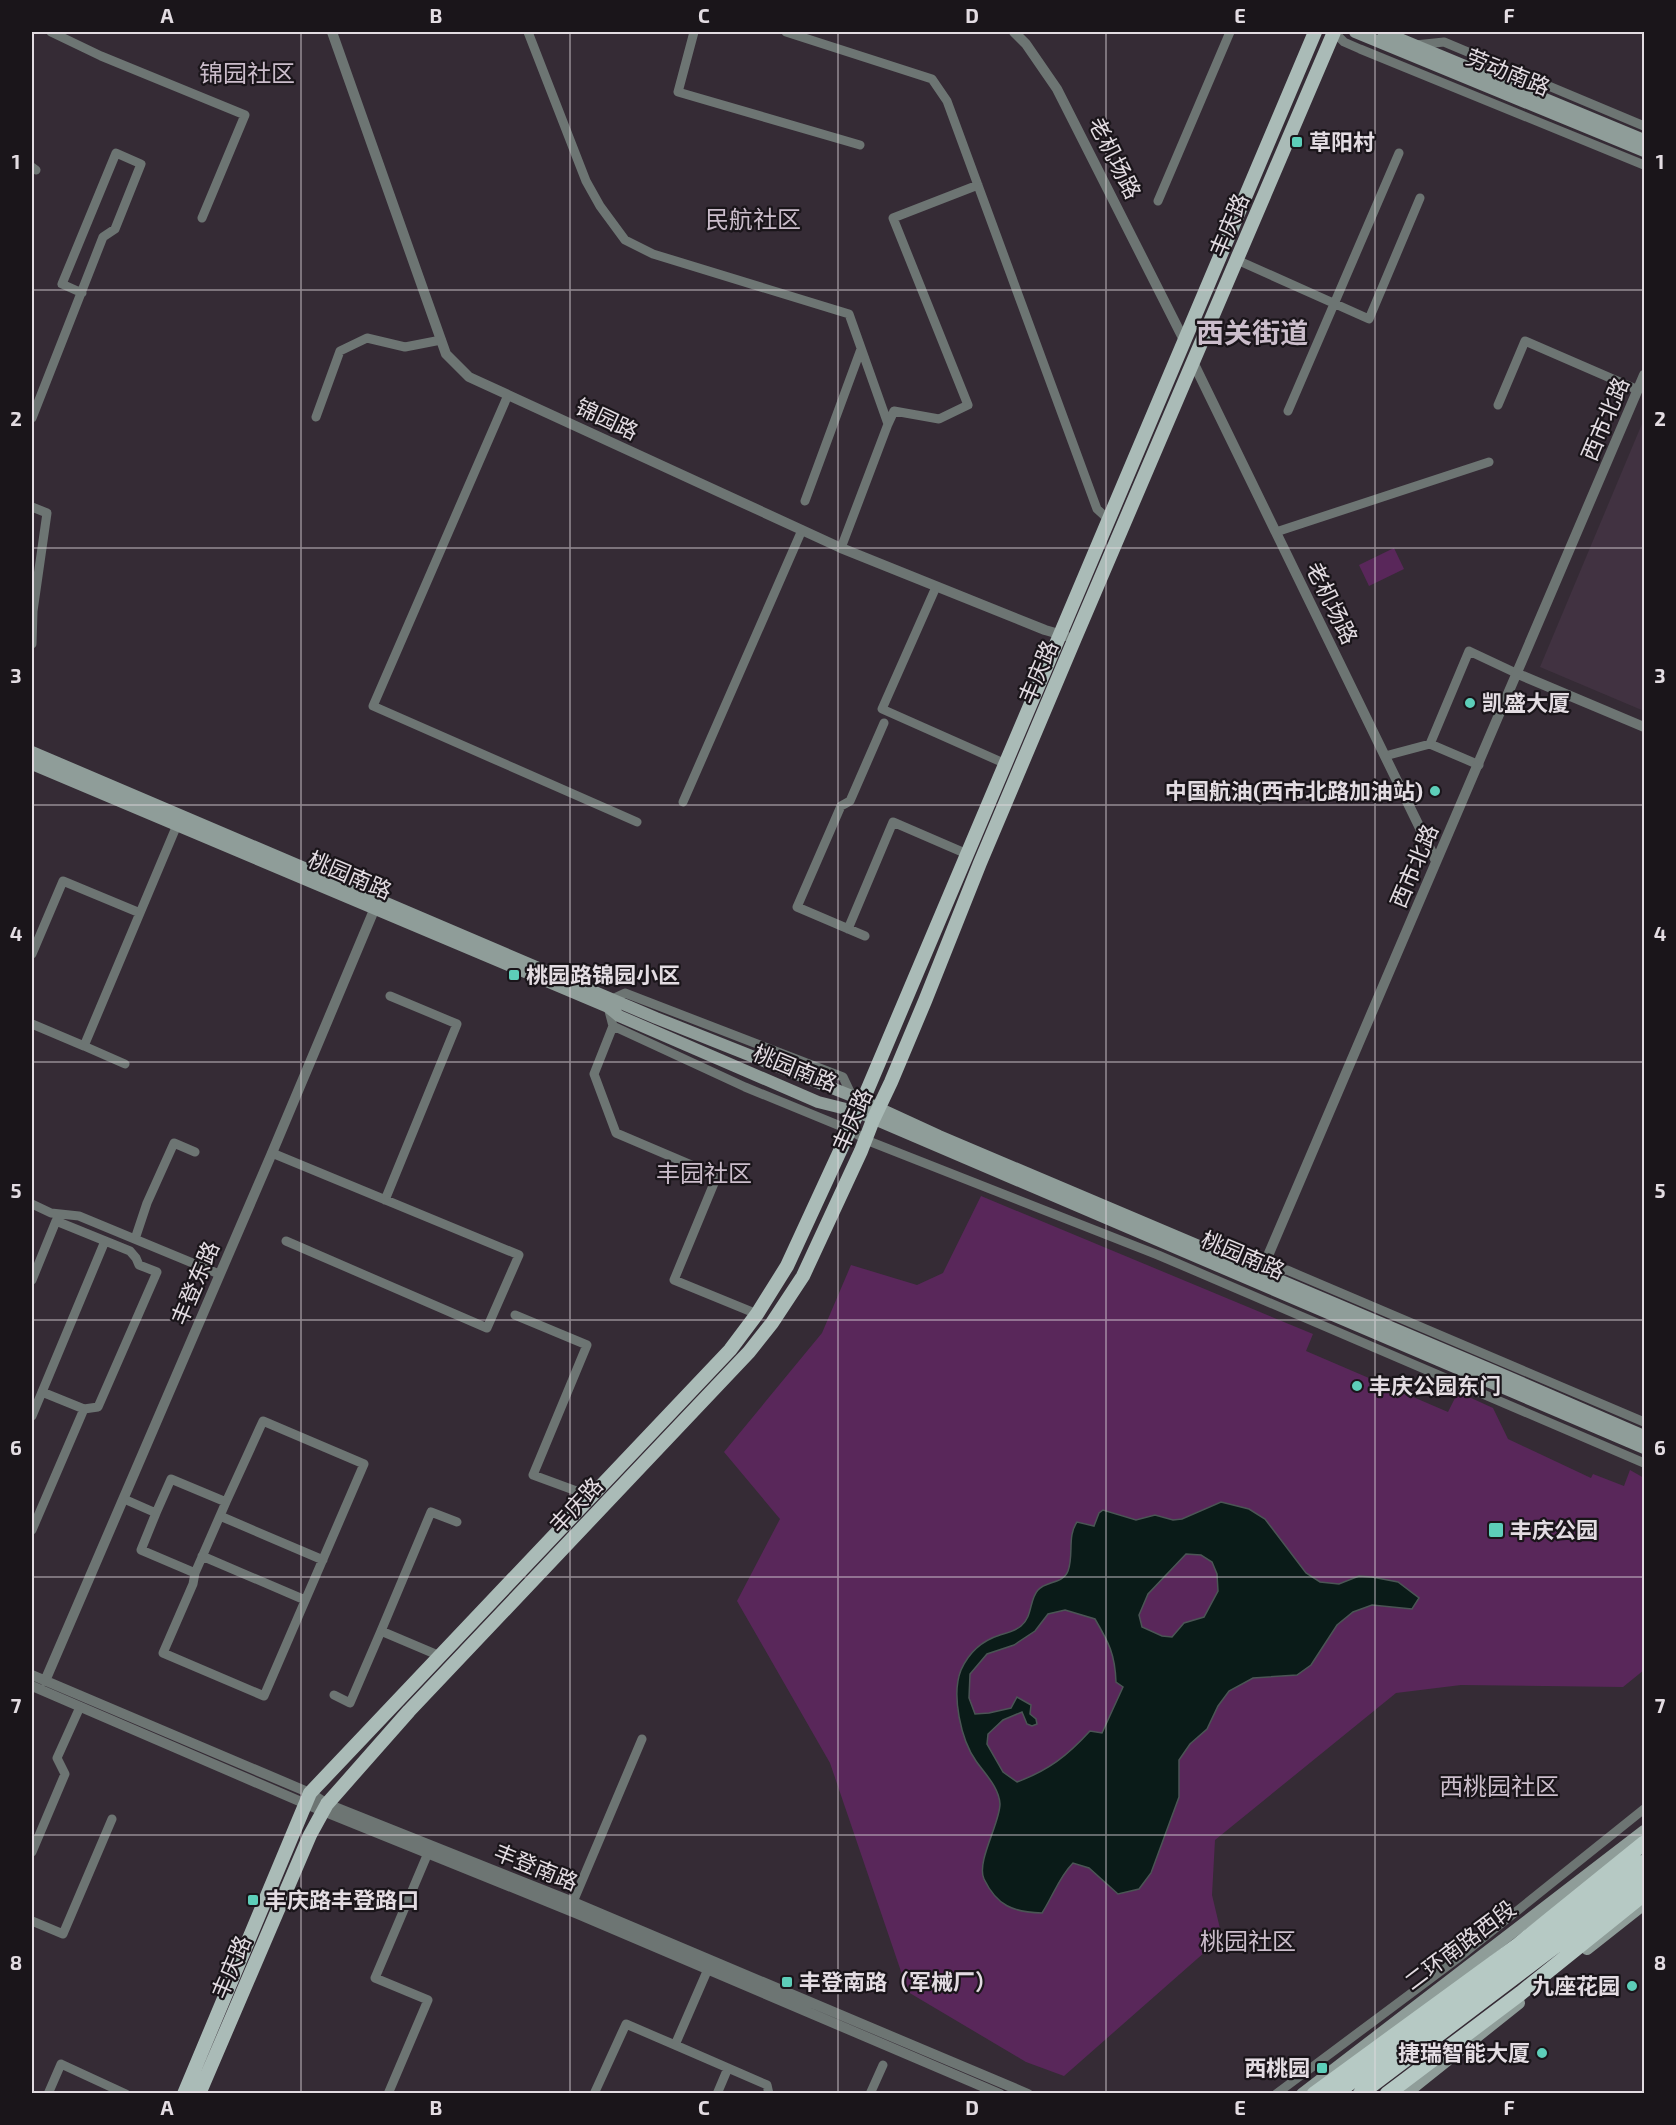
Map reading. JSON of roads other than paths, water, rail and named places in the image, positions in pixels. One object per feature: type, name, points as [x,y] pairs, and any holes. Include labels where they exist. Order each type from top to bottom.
[{"type":"highway","points":[[1314,2094],[1518,1945],[1644,1843]]},
{"type":"highway","name":"二环南路西段","points":[[1335,2094],[1644,1862]]},
{"type":"highway","points":[[1360,2094],[1644,1879]]},
{"type":"highway","points":[[1387,2094],[1521,1993],[1644,1894]]},
{"type":"main road","name":"丰庆路","points":[[184,2094],[308,1799],[590,1496],[730,1350],[757,1314],[787,1266],[850,1130],[857,1103],[1006,764],[1314,32]]},
{"type":"main road","name":"丰庆路","points":[[199,2094],[310,1835],[325,1808],[409,1711],[749,1352],[772,1323],[803,1276],[866,1140],[917,1021],[1075,638],[1334,32]]},
{"type":"main road","name":"劳动南路","points":[[1355,32],[1644,152]]},
{"type":"main road","name":"劳动南路","points":[[1383,32],[1644,141]]},
{"type":"main road","name":"桃园南路","points":[[32,752],[377,904],[610,1003],[857,1103],[876,1114],[1644,1448]]},
{"type":"main road","name":"桃园南路","points":[[32,764],[177,825],[377,904]]},
{"type":"main road","name":"桃园南路","points":[[610,1003],[619,1016],[818,1102],[857,1103]]},
{"type":"main road","name":"桃园南路","points":[[876,1114],[950,1140],[1644,1436]]},
{"type":"main road","name":"二环南路西段","points":[[1302,2094],[1644,1831]]},
{"type":"main road","points":[[1405,2094],[1644,1904]]},
{"type":"street","points":[[51,32],[101,56],[245,115],[202,218]]},
{"type":"street","name":"锦园路","points":[[332,32],[446,354],[469,377],[841,548],[1060,636],[1075,638]]},
{"type":"street","points":[[528,32],[585,181],[625,240],[653,254],[849,314],[888,424]]},
{"type":"street","points":[[694,32],[678,92],[860,145]]},
{"type":"street","points":[[786,32],[932,79],[947,101],[1097,509],[1108,519]]},
{"type":"street","name":"老机场路","points":[[1014,32],[1026,44],[1057,89],[1185,342]]},
{"type":"street","points":[[1158,201],[1230,32]]},
{"type":"street","points":[[1334,32],[1344,42],[1360,49],[1644,165]]},
{"type":"street","points":[[1415,45],[1444,42],[1644,126]]},
{"type":"street","points":[[32,418],[82,293],[104,237],[115,229],[141,164],[116,153],[62,284],[82,293]]},
{"type":"street","points":[[1288,411],[1399,153]]},
{"type":"street","points":[[841,548],[894,411],[939,419],[968,405],[893,218],[978,185]]},
{"type":"street","points":[[1237,260],[1369,319],[1420,198]]},
{"type":"street","points":[[315,417],[340,351],[367,338],[405,347],[441,340]]},
{"type":"street","points":[[1498,405],[1525,341],[1638,390]]},
{"type":"street","points":[[805,501],[861,349]]},
{"type":"street","name":"老机场路","points":[[1193,362],[1436,861]]},
{"type":"street","name":"西市北路","points":[[1261,1272],[1644,375]]},
{"type":"street","points":[[508,395],[373,706],[637,822]]},
{"type":"street","points":[[1276,532],[1489,462]]},
{"type":"street","points":[[32,507],[46,513],[33,611],[32,644]]},
{"type":"street","points":[[683,802],[802,530]]},
{"type":"street","points":[[936,586],[882,709],[1006,764]]},
{"type":"street","points":[[1430,744],[1469,651],[1644,727]]},
{"type":"street","points":[[865,936],[797,908],[841,806],[850,801],[884,723]]},
{"type":"street","points":[[1385,756],[1430,744],[1479,765]]},
{"type":"street","points":[[848,929],[893,822],[967,854]]},
{"type":"street","points":[[84,1046],[177,825]]},
{"type":"street","points":[[32,954],[63,881],[140,913]]},
{"type":"street","name":"丰登东路","points":[[45,1681],[377,904]]},
{"type":"street","points":[[385,1200],[457,1024],[390,996]]},
{"type":"street","points":[[610,1003],[614,1026],[594,1074],[616,1133],[717,1176],[674,1280],[757,1314]]},
{"type":"street","points":[[32,1024],[125,1064]]},
{"type":"street","points":[[614,1026],[745,1087],[850,1130],[866,1140],[1158,1255],[1644,1463]]},
{"type":"street","points":[[135,1239],[147,1203],[174,1143],[195,1152]]},
{"type":"street","points":[[272,1153],[519,1255],[488,1328],[286,1241]]},
{"type":"street","points":[[32,1204],[51,1212],[79,1216],[219,1274]]},
{"type":"street","points":[[32,1280],[56,1221],[130,1251],[139,1265],[157,1272],[98,1407],[84,1409],[42,1392]]},
{"type":"street","points":[[32,1413],[105,1241]]},
{"type":"street","points":[[1261,1272],[1287,1270],[1644,1422]]},
{"type":"street","points":[[515,1315],[587,1345],[533,1475],[590,1496]]},
{"type":"street","points":[[32,1530],[84,1409]]},
{"type":"street","points":[[263,1421],[364,1464],[264,1696],[163,1653],[220,1516],[263,1421]]},
{"type":"street","points":[[195,1573],[141,1550],[156,1513],[171,1479],[226,1502]]},
{"type":"street","points":[[124,1499],[156,1513]]},
{"type":"street","points":[[334,1695],[350,1702],[431,1512],[457,1522]]},
{"type":"street","points":[[220,1516],[323,1560]]},
{"type":"street","points":[[202,1556],[305,1600]]},
{"type":"street","points":[[381,1631],[440,1656]]},
{"type":"street","name":"丰登南路","points":[[32,1675],[428,1853],[708,1969],[1000,2094]]},
{"type":"street","name":"丰登南路","points":[[32,1686],[308,1799]]},
{"type":"street","points":[[32,1851],[65,1774],[57,1758],[80,1707]]},
{"type":"street","points":[[573,1902],[642,1739]]},
{"type":"street","name":"丰登南路","points":[[325,1808],[573,1902],[1028,2094]]},
{"type":"street","points":[[1276,2094],[1456,1959],[1644,1809]]},
{"type":"street","points":[[32,1921],[63,1935],[112,1819]]},
{"type":"street","points":[[388,2094],[428,2001],[375,1978],[428,1853]]},
{"type":"street","points":[[675,2045],[708,1969]]},
{"type":"street","points":[[594,2094],[626,2024],[767,2085],[769,2094]]},
{"type":"street","points":[[48,2094],[61,2064],[126,2094]]},
{"type":"street","points":[[870,2094],[883,2065]]},
{"type":"street","points":[[717,2094],[728,2068]]},
{"type":"place","name":"草阳村","points":[[1297,142]]},
{"type":"place","name":"凯盛大厦","points":[[1470,703]]},
{"type":"place","name":"中国航油(西市北路加油站)","points":[[1435,791]]},
{"type":"place","name":"桃园路锦园小区","points":[[514,975]]},
{"type":"place","name":"丰庆公园东门","points":[[1357,1386]]},
{"type":"place","name":"丰庆公园","points":[[1496,1530]]},
{"type":"place","name":"丰庆路丰登路口","points":[[253,1900]]},
{"type":"place","name":"丰登南路（军械厂）","points":[[787,1982]]},
{"type":"place","name":"九座花园","points":[[1632,1986]]},
{"type":"place","name":"捷瑞智能大厦","points":[[1542,2053]]},
{"type":"place","name":"西桃园","points":[[1322,2068]]},
{"type":"district","name":"锦园社区","points":[[247,74]]},
{"type":"district","name":"民航社区","points":[[753,220]]},
{"type":"district","name":"西关街道","points":[[1252,333]]},
{"type":"district","name":"丰园社区","points":[[704,1174]]},
{"type":"district","name":"西桃园社区","points":[[1499,1787]]},
{"type":"district","name":"桃园社区","points":[[1248,1942]]}]
